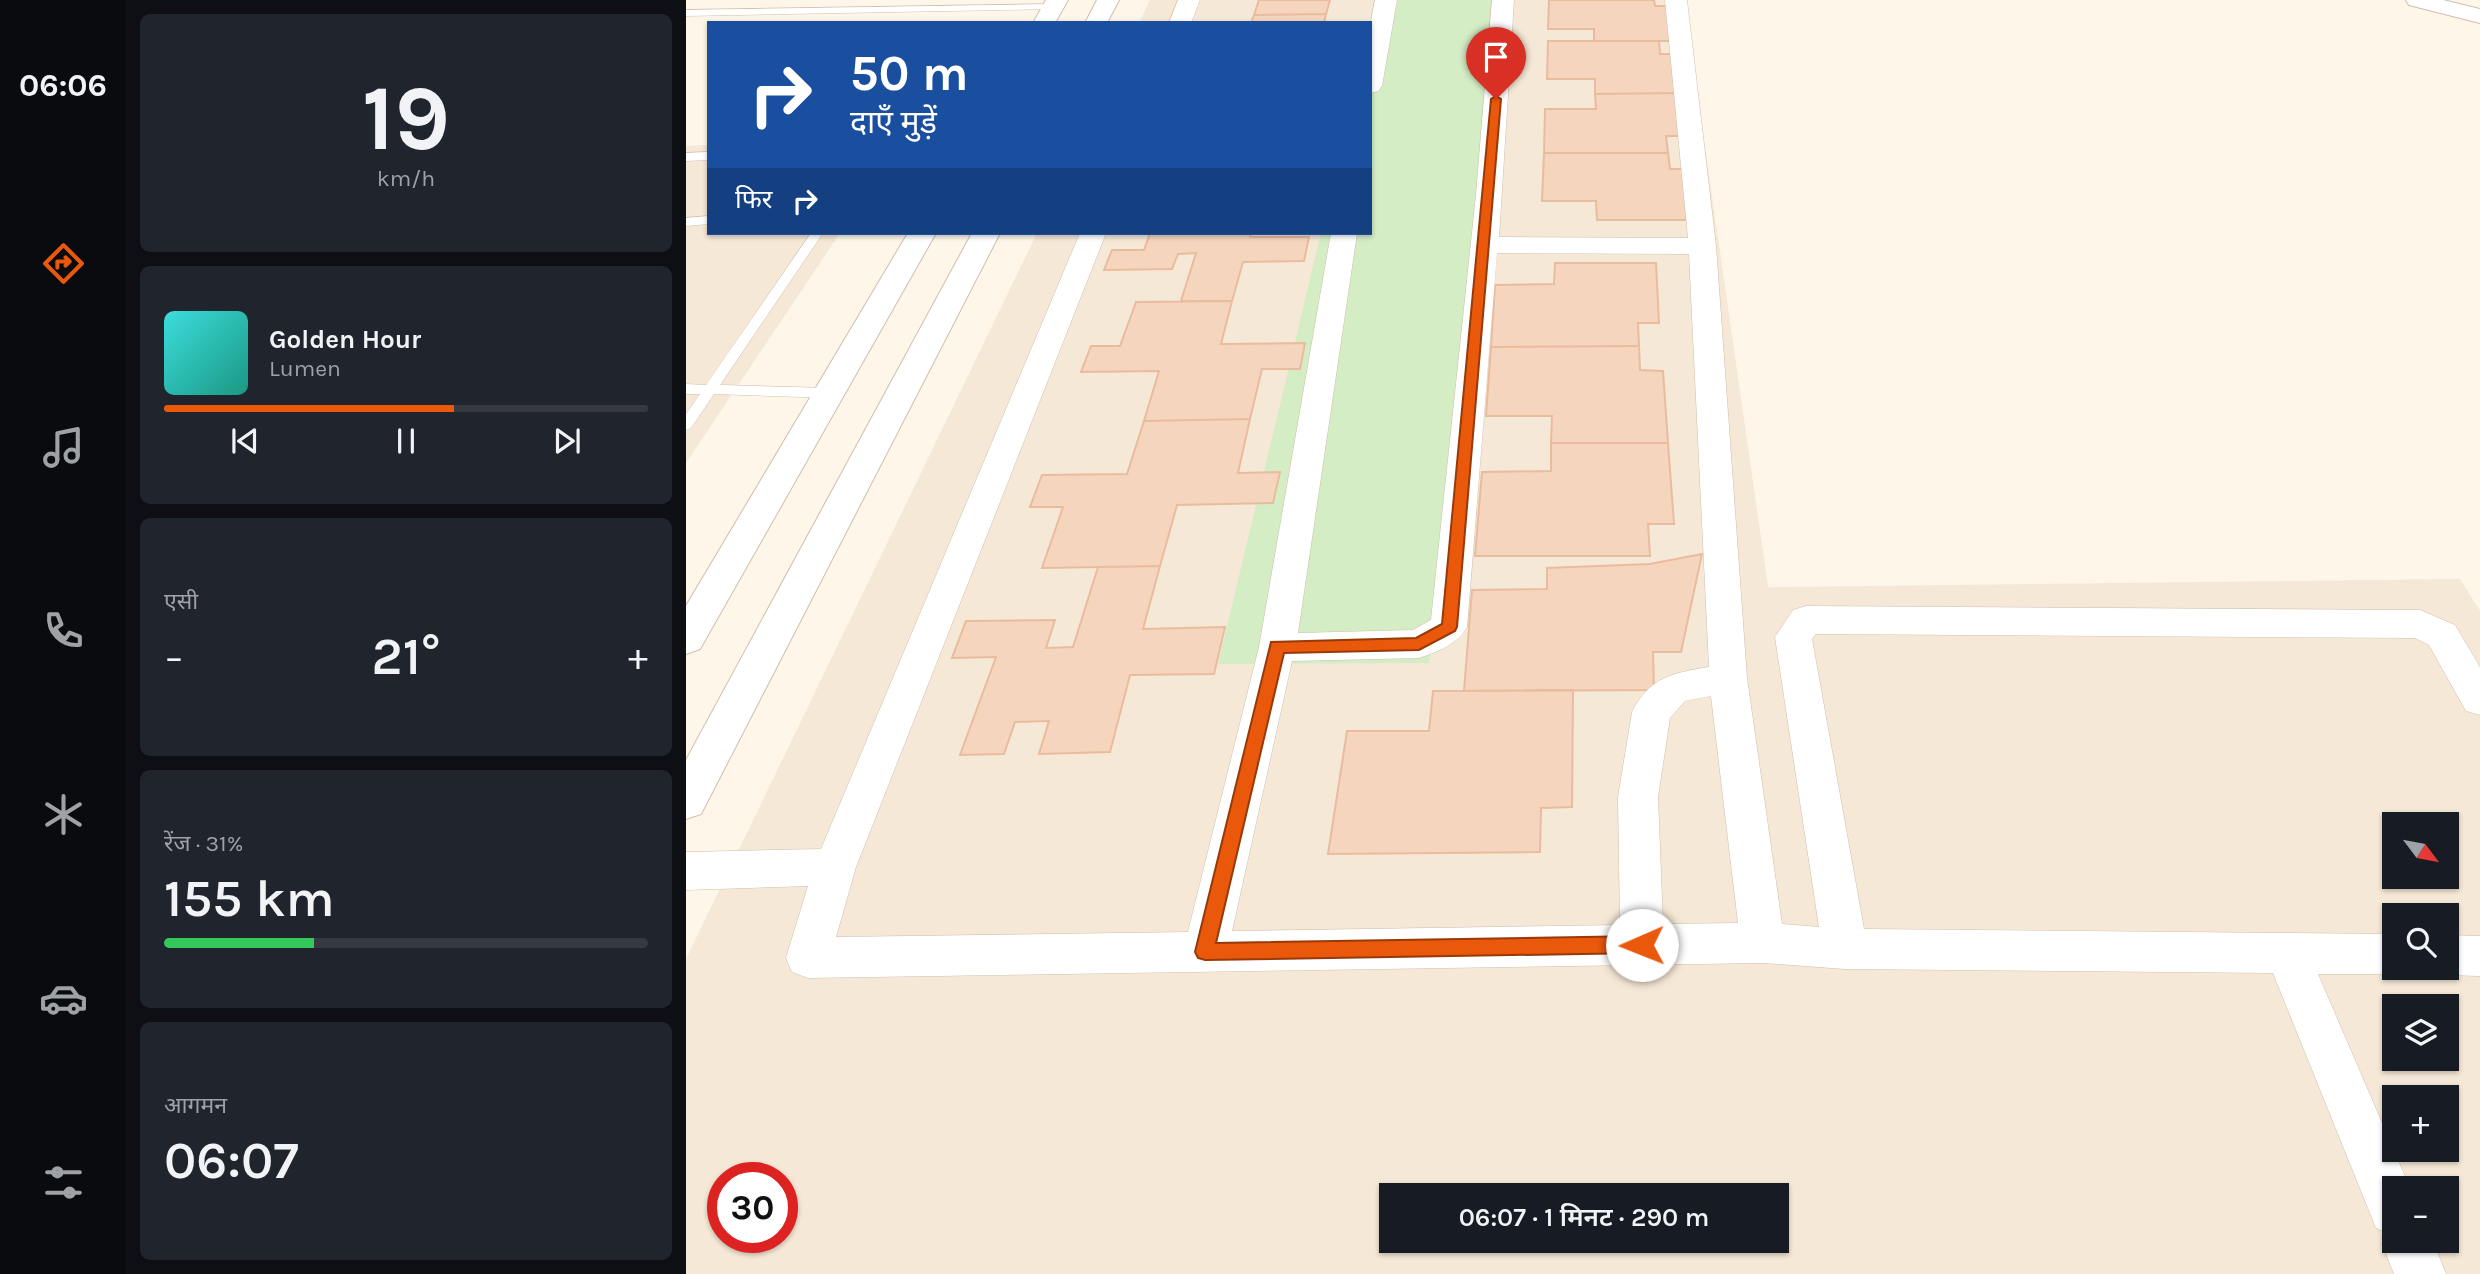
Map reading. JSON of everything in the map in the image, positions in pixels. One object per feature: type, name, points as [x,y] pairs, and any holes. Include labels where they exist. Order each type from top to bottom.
[{"type":"street","points":[[1097,21],[1108,0]]},
{"type":"street","points":[[1181,21],[1189,0]]},
{"type":"street","points":[[1372,75],[1386,0]]},
{"type":"street","points":[[1277,647],[1419,644],[1449,627],[1503,0]]},
{"type":"street","points":[[1676,0],[1702,246],[1728,678],[1763,943]]},
{"type":"street","points":[[2417,0],[2480,16]]},
{"type":"street","points":[[686,639],[921,235]]},
{"type":"street","points":[[686,801],[985,235]]},
{"type":"street","points":[[1092,235],[835,867],[808,958],[1763,943],[1844,949],[2382,954]]},
{"type":"street","points":[[1205,952],[1277,647],[1344,235]]},
{"type":"street","points":[[1483,245],[1702,246]]},
{"type":"street","points":[[1844,949],[1793,637],[1806,620],[2420,624],[2441,635],[2480,700]]},
{"type":"street","points":[[1642,945],[1638,797],[1651,712],[1674,688],[1728,678]]},
{"type":"street","points":[[686,871],[835,867]]},
{"type":"street","points":[[2287,953],[2382,1181]]},
{"type":"street","points":[[2459,956],[2480,956]]},
{"type":"street","points":[[2412,1253],[2420,1274]]},
{"type":"lane","points":[[686,13],[1052,10]]},
{"type":"lane","points":[[686,157],[707,156]]},
{"type":"lane","points":[[686,222],[707,220]]},
{"type":"lane","points":[[686,425],[816,235]]},
{"type":"lane","points":[[686,389],[830,393]]},
{"type":"shaded area","points":[[1150,0],[1684,0],[1768,587],[2460,579],[2480,611],[2480,1274],[686,1274],[686,959],[1036,235],[1372,235],[1372,21],[1140,21]]},
{"type":"shaded area","points":[[707,145],[707,235],[839,235],[686,463],[686,146]]},
{"type":"green space","points":[[1377,0],[1496,0],[1429,663],[1218,664],[1321,235],[1372,235],[1372,21]]},
{"type":"building","points":[[1259,0],[1330,0],[1326,14],[1254,15]]},
{"type":"building","points":[[1549,0],[1654,0],[1655,6],[1671,6],[1675,41],[1594,41],[1594,29],[1548,29]]},
{"type":"building","points":[[1326,14],[1324,21],[1252,21],[1254,15]]},
{"type":"building","points":[[1548,41],[1659,41],[1660,54],[1676,54],[1681,93],[1595,94],[1595,79],[1547,79]]},
{"type":"building","points":[[1681,93],[1685,136],[1666,136],[1668,153],[1544,153],[1545,109],[1596,109],[1595,94]]},
{"type":"building","points":[[1544,153],[1668,153],[1670,169],[1688,169],[1693,220],[1597,220],[1596,201],[1542,201]]},
{"type":"building","points":[[1149,235],[1309,237],[1304,261],[1243,262],[1232,301],[1181,301],[1196,253],[1178,254],[1172,269],[1104,270],[1112,250],[1144,250]]},
{"type":"building","points":[[1555,263],[1656,263],[1659,323],[1638,323],[1639,346],[1491,347],[1495,285],[1554,284]]},
{"type":"building","points":[[1232,301],[1221,344],[1305,343],[1300,369],[1262,369],[1250,419],[1144,421],[1159,371],[1081,372],[1091,346],[1120,346],[1136,302]]},
{"type":"building","points":[[1639,346],[1640,370],[1663,371],[1668,443],[1551,443],[1552,416],[1486,416],[1491,347]]},
{"type":"building","points":[[1250,419],[1238,473],[1280,472],[1273,503],[1177,505],[1160,566],[1042,568],[1063,507],[1030,507],[1042,475],[1127,474],[1144,421]]},
{"type":"building","points":[[1551,443],[1668,443],[1674,524],[1648,524],[1650,556],[1475,556],[1482,472],[1551,471]]},
{"type":"building","points":[[1702,554],[1681,652],[1653,652],[1654,690],[1464,691],[1472,590],[1547,589],[1547,568],[1650,564]]},
{"type":"building","points":[[1160,566],[1143,629],[1225,627],[1214,674],[1130,675],[1110,752],[1039,754],[1049,721],[1015,722],[1004,754],[960,755],[996,657],[952,658],[966,621],[1055,620],[1046,648],[1073,647],[1098,567]]},
{"type":"building","points":[[1573,690],[1572,807],[1541,808],[1540,852],[1328,854],[1347,731],[1429,731],[1433,691]]},
{"type":"route","points":[[1496,99],[1449,627],[1419,644],[1277,647],[1205,952],[1642,945]]}]
